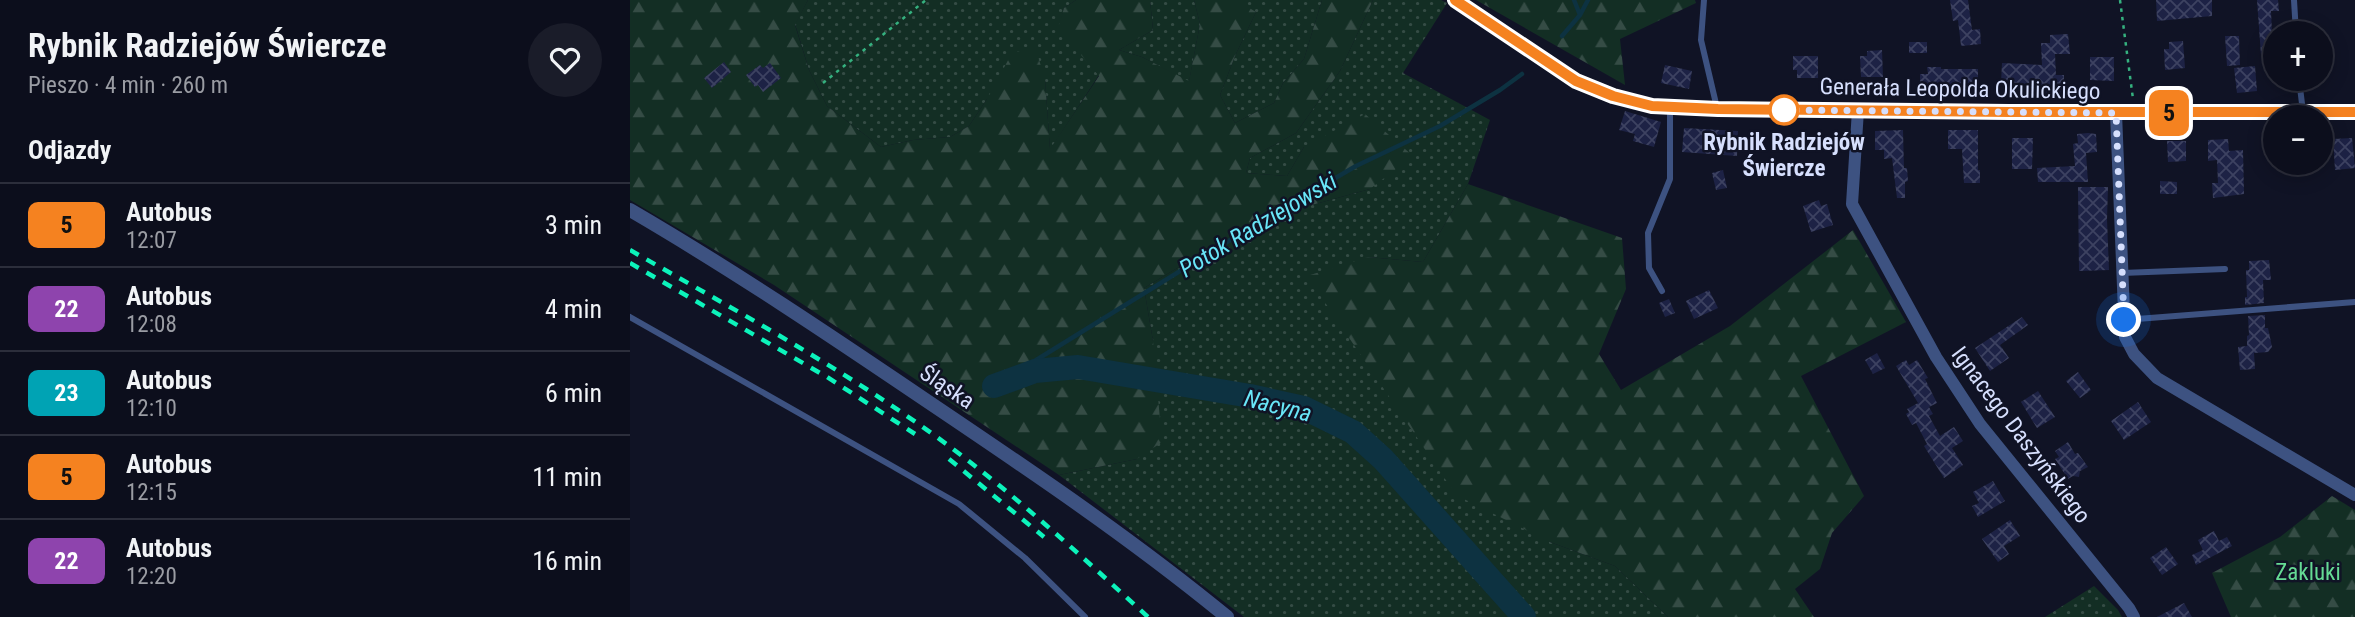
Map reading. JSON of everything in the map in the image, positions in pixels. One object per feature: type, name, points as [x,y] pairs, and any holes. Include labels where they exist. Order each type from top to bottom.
[{"type":"street","name":"Generała Leopolda Okulickiego","points":[[1455,0],[1576,81],[1623,99],[1670,107],[2263,112]]},
{"type":"street","name":"Ignacego Daszyńskiego","points":[[1857,110],[1852,204],[1936,358],[1980,424],[2134,617]]},
{"type":"street","name":"Generała Leopolda Okulickiego","points":[[2333,112],[2355,112]]},
{"type":"street","name":"Generała Leopolda Okulickiego","points":[[2116,113],[2124,337],[2134,355],[2157,378],[2355,495]]},
{"type":"street","name":"Śląska","points":[[630,210],[794,312],[1059,489],[1150,555],[1227,617]]},
{"type":"lane","points":[[1704,0],[1701,40],[1718,109]]},
{"type":"lane","points":[[2294,0],[2295,21]]},
{"type":"lane","points":[[1662,291],[1648,268],[1648,233],[1670,179],[1670,107]]},
{"type":"lane","points":[[2121,273],[2225,269]]},
{"type":"lane","points":[[2124,320],[2355,302]]},
{"type":"lane","points":[[630,317],[959,504],[1025,558],[1085,617]]},
{"type":"path","points":[[823,83],[926,0]]},
{"type":"path","points":[[2120,0],[2134,113]]},
{"type":"green space","points":[[630,0],[808,0],[795,25],[809,70],[827,106],[881,147],[913,140],[950,137],[969,126],[1012,53],[1035,47],[1045,79],[1050,149],[1099,76],[1058,28],[1064,8],[1076,0],[1150,0],[1153,30],[1119,50],[1142,57],[1189,81],[1200,24],[1194,0],[1236,0],[1256,12],[1220,95],[1235,123],[1274,103],[1283,83],[1304,59],[1322,0],[1373,0],[1340,71],[1296,133],[1250,158],[1246,173],[1287,176],[1304,147],[1365,114],[1413,156],[1370,189],[1257,220],[1144,288],[1153,341],[1162,442],[1137,459],[1059,475],[774,285],[630,200]]},
{"type":"green space","points":[[808,0],[1076,0],[1064,8],[1059,28],[1099,75],[1050,150],[1045,79],[987,99],[969,126],[950,137],[913,140],[881,147],[827,106],[809,70],[795,24]]},
{"type":"green space","points":[[1150,0],[1194,0],[1200,24],[1189,82],[1142,57],[1119,50],[1153,30]]},
{"type":"green space","points":[[1322,0],[1304,59],[1283,83],[1274,103],[1235,123],[1220,95],[1256,12],[1235,2]]},
{"type":"green space","points":[[1373,0],[1441,0],[1447,3],[1403,73],[1490,120],[1468,184],[1423,262],[1368,257],[1550,542],[1615,566],[1668,617],[1244,617],[1059,475],[1137,459],[1153,341],[1144,288],[1257,220],[1370,189],[1304,147],[1287,176],[1246,173],[1250,158],[1296,133],[1340,71]]},
{"type":"green space","points":[[1476,0],[1695,0],[1696,3],[1620,39],[1625,85]]},
{"type":"green space","points":[[1468,184],[1622,238],[1626,289],[1599,354],[1621,390],[1730,326],[1853,230],[1906,322],[1801,376],[1864,496],[1832,533],[1820,569],[1795,589],[1814,617],[1668,617],[1615,566],[1550,542],[1456,495],[1307,276],[1368,257],[1423,262]]},
{"type":"green space","name":"Zakluki","points":[[2332,496],[2355,510],[2355,617],[2231,617],[2212,573],[2280,537]]},
{"type":"green space","points":[[2094,586],[2122,617],[2045,617]]},
{"type":"building","points":[[1950,0],[1968,0],[1972,30],[1980,29],[1981,44],[1961,46],[1958,20],[1953,21]]},
{"type":"building","points":[[2156,0],[2212,0],[2212,16],[2157,21]]},
{"type":"building","points":[[2257,0],[2278,0],[2279,11],[2271,11],[2271,21],[2263,21],[2261,55]]},
{"type":"building","points":[[2068,34],[2070,54],[2055,54],[2056,75],[2064,75],[2064,95],[2044,95],[2044,86],[2001,83],[2002,63],[2042,65],[2041,43],[2050,43],[2050,35]]},
{"type":"building","points":[[2225,36],[2239,36],[2240,65],[2227,66]]},
{"type":"building","points":[[2183,41],[2185,68],[2165,70],[2164,49],[2169,49],[2169,42]]},
{"type":"building","points":[[1909,42],[1927,42],[1927,53],[1909,53]]},
{"type":"building","points":[[1882,50],[1883,77],[1861,77],[1860,56],[1867,56],[1867,51]]},
{"type":"building","points":[[1793,56],[1818,56],[1818,78],[1797,78],[1797,70],[1793,70]]},
{"type":"building","points":[[2090,57],[2114,57],[2114,81],[2090,80]]},
{"type":"building","points":[[724,62],[731,72],[712,88],[704,78]]},
{"type":"building","points":[[770,63],[781,78],[763,92],[758,85],[755,87],[746,75],[760,65],[763,68]]},
{"type":"building","points":[[1665,65],[1692,71],[1689,89],[1661,83]]},
{"type":"building","points":[[2255,66],[2257,91],[2237,93],[2234,68]]},
{"type":"building","points":[[1927,67],[1978,69],[1978,88],[1941,88],[1941,93],[1920,93],[1920,74],[1928,74]]},
{"type":"building","points":[[1625,111],[1661,122],[1654,147],[1633,141],[1635,134],[1619,130]]},
{"type":"building","points":[[1684,128],[1738,131],[1737,156],[1682,152]]},
{"type":"building","points":[[1903,130],[1904,168],[1907,168],[1908,181],[1905,182],[1905,198],[1897,198],[1892,158],[1884,159],[1884,150],[1875,150],[1875,131]]},
{"type":"building","points":[[1948,130],[1978,130],[1980,183],[1964,183],[1962,149],[1948,149]]},
{"type":"building","points":[[2077,134],[2096,134],[2097,152],[2086,153],[2088,182],[2038,182],[2037,168],[2075,166],[2073,144],[2078,143]]},
{"type":"building","points":[[2012,138],[2033,138],[2032,169],[2012,169]]},
{"type":"building","points":[[2352,138],[2355,168],[2335,170],[2333,139]]},
{"type":"building","points":[[2228,139],[2229,151],[2243,150],[2244,194],[2213,198],[2212,183],[2218,183],[2217,160],[2208,161],[2208,140]]},
{"type":"building","points":[[2167,141],[2186,141],[2186,161],[2168,162]]},
{"type":"building","points":[[1807,161],[1806,176],[1768,173],[1768,171]]},
{"type":"building","points":[[1723,170],[1727,188],[1716,190],[1712,173]]},
{"type":"building","points":[[2160,181],[2177,182],[2177,194],[2160,194]]},
{"type":"building","points":[[2078,187],[2108,187],[2109,270],[2079,271]]},
{"type":"building","points":[[1819,200],[1821,206],[1827,204],[1833,225],[1811,232],[1803,206]]},
{"type":"building","points":[[2269,260],[2271,280],[2263,280],[2264,303],[2245,305],[2246,270],[2249,270],[2249,261]]},
{"type":"building","points":[[1709,290],[1718,308],[1694,319],[1686,301]]},
{"type":"building","points":[[1669,299],[1675,313],[1665,317],[1659,303]]},
{"type":"building","points":[[2265,315],[2265,328],[2268,328],[2272,347],[2268,352],[2254,353],[2255,369],[2240,370],[2238,347],[2247,346],[2248,316]]},
{"type":"building","points":[[2022,317],[2028,325],[2000,345],[2009,358],[1990,371],[1975,348]]},
{"type":"building","points":[[1877,353],[1885,368],[1873,374],[1865,360]]},
{"type":"building","points":[[1906,360],[1909,365],[1917,360],[1928,378],[1925,379],[1937,403],[1929,407],[1933,414],[1929,416],[1940,436],[1954,427],[1963,441],[1952,448],[1963,465],[1944,478],[1924,446],[1927,444],[1916,423],[1912,425],[1906,414],[1909,412],[1907,409],[1918,403],[1896,366]]},
{"type":"building","points":[[2078,372],[2091,390],[2080,398],[2066,381]]},
{"type":"building","points":[[2038,391],[2055,417],[2037,428],[2021,402]]},
{"type":"building","points":[[2138,402],[2151,422],[2124,440],[2111,421]]},
{"type":"building","points":[[2068,442],[2088,467],[2080,471],[2079,477],[2068,479],[2055,459],[2059,457],[2055,451]]},
{"type":"building","points":[[1993,481],[2005,501],[1978,517],[1972,506],[1979,503],[1973,492]]},
{"type":"building","points":[[2010,520],[2020,536],[2004,546],[2009,554],[1998,562],[1982,539]]},
{"type":"building","points":[[2214,531],[2219,541],[2227,537],[2232,546],[2196,565],[2192,555],[2203,550],[2198,540]]},
{"type":"building","points":[[2166,547],[2178,564],[2162,575],[2150,558]]},
{"type":"building","points":[[2184,603],[2192,617],[2157,617]]},
{"type":"waterway","points":[[1574,0],[1580,15]]},
{"type":"waterway","name":"Potok Radziejowski","points":[[1562,36],[1580,15],[1588,0]]},
{"type":"waterway","name":"Potok Radziejowski","points":[[999,383],[1240,234],[1356,166],[1440,126],[1522,74]]},
{"type":"waterway","name":"Nacyna","points":[[994,386],[1035,371],[1078,367],[1250,396],[1304,408],[1353,432],[1383,459],[1524,617]]},
{"type":"railway","points":[[630,250],[823,362],[934,435],[1017,500],[1148,617]]},
{"type":"railway","points":[[630,263],[827,377],[915,434]]},
{"type":"railway","points":[[949,459],[1044,537]]},
{"type":"bus line","name":"5","points":[[1455,0],[1576,81],[1613,96],[1652,106],[2009,112],[2355,112]]},
{"type":"place","name":"Rybnik Radziejów Świercze","points":[[1784,110]]},
{"type":"route","points":[[1784,110],[2116,113],[2124,320]]}]
